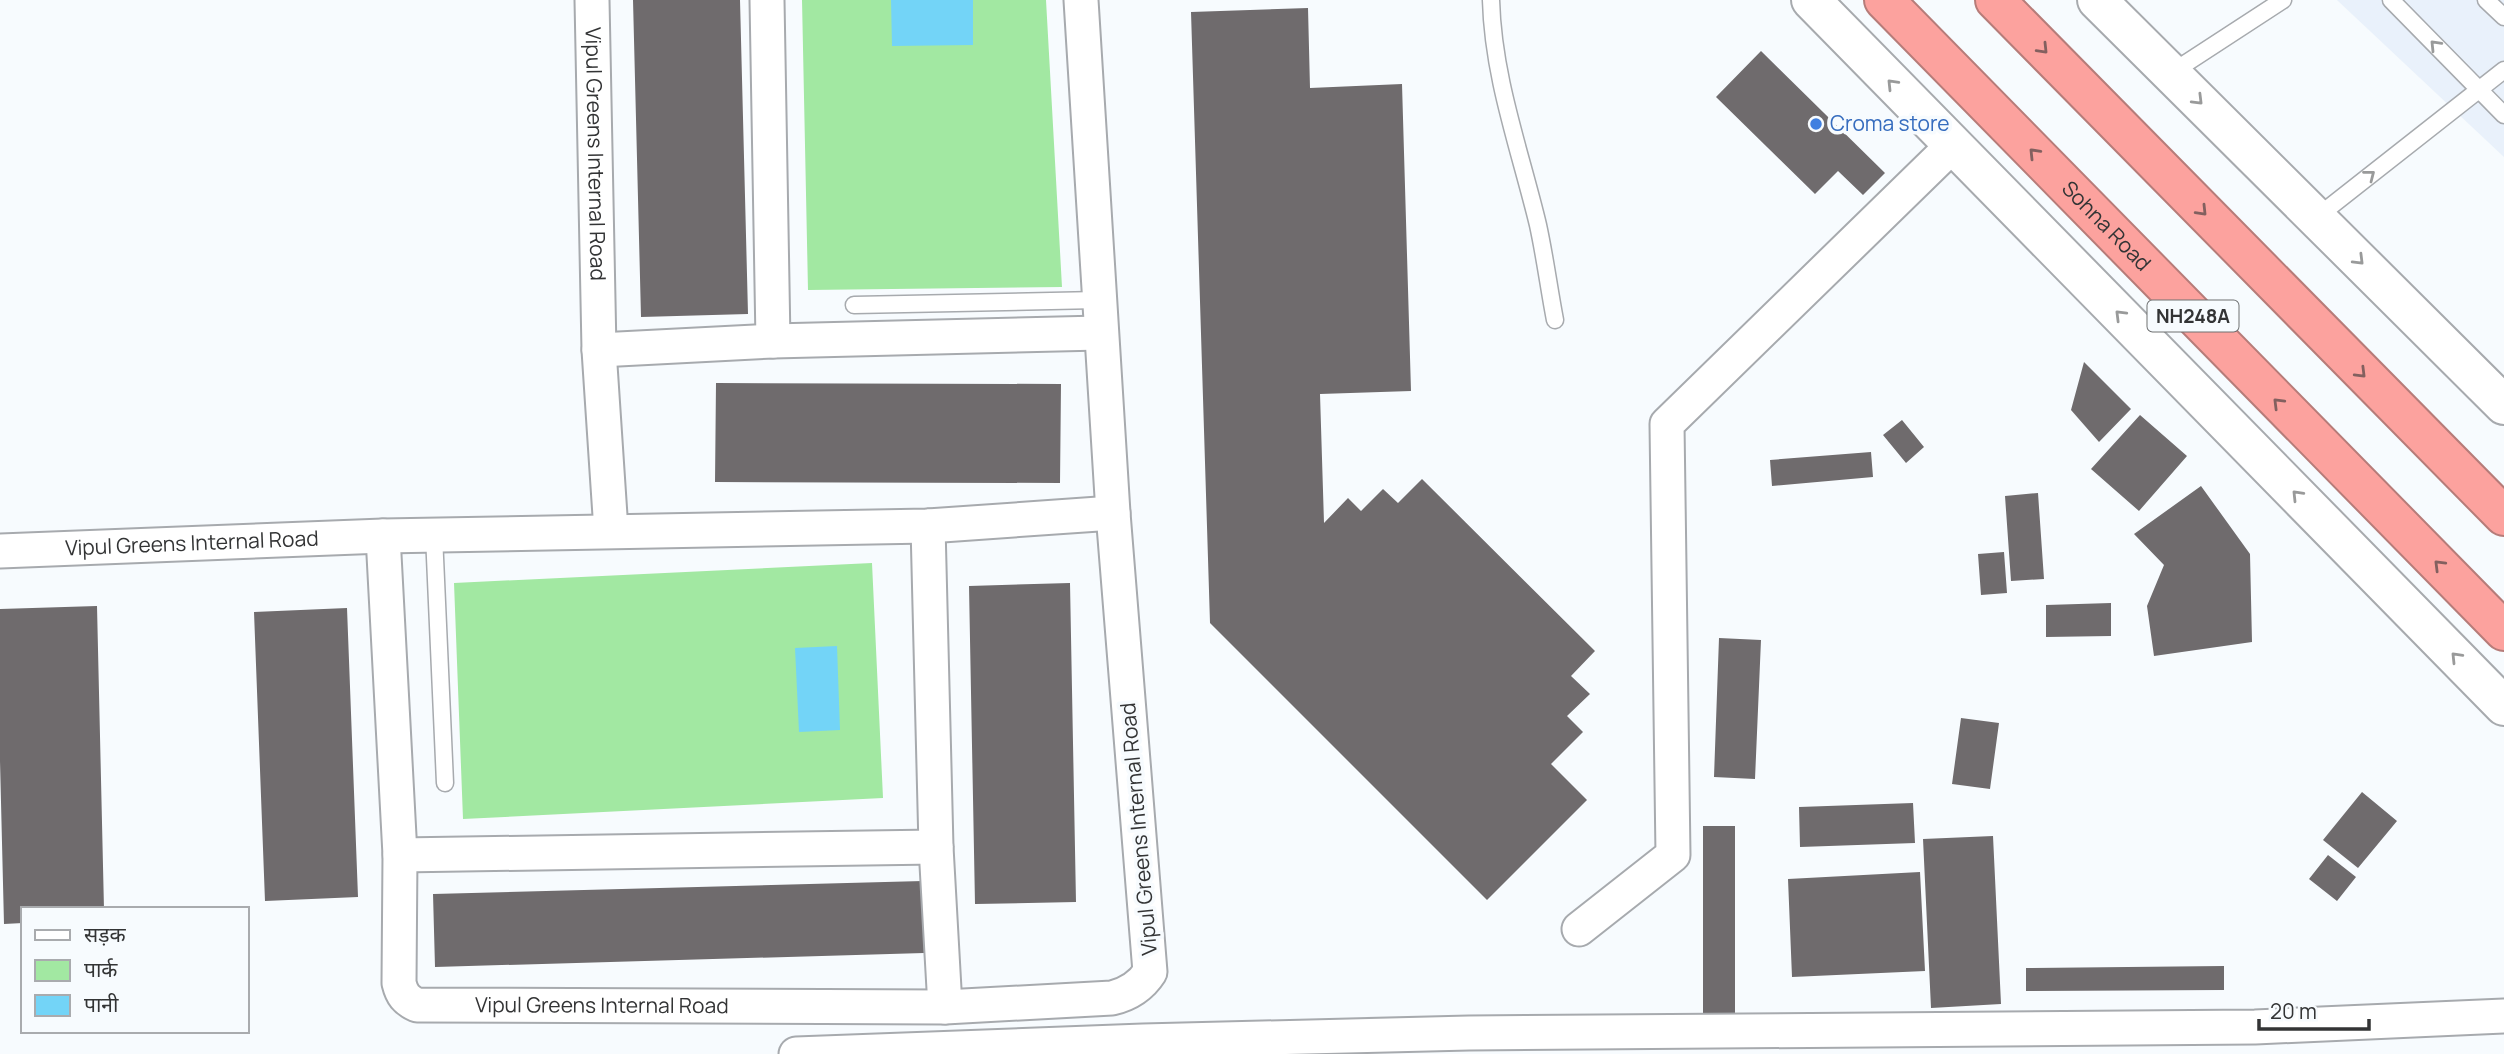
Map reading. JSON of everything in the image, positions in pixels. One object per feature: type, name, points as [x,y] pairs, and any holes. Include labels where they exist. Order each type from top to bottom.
[{"type":"highway","name":"Sohna Road","points":[[1884,0],[2504,631]]},
{"type":"highway","points":[[1995,0],[2504,516]]},
{"type":"main road","points":[[1811,0],[2504,706]]},
{"type":"main road","points":[[2097,0],[2504,405]]},
{"type":"street","name":"Vipul Greens Internal Road","points":[[592,0],[599,350],[611,531]]},
{"type":"street","points":[[767,0],[773,341]]},
{"type":"street","name":"Vipul Greens Internal Road","points":[[383,536],[400,855],[399,983],[407,1001],[417,1005],[945,1007],[1112,998],[1125,995],[1143,983],[1150,972],[1100,333],[1081,0]]},
{"type":"street","points":[[1579,929],[1673,855],[1667,424],[1952,146]]},
{"type":"street","points":[[599,350],[773,341],[1100,333]]},
{"type":"street","name":"Vipul Greens Internal Road","points":[[0,551],[383,536],[928,526],[1113,513]]},
{"type":"street","points":[[928,526],[936,847],[945,1007]]},
{"type":"street","points":[[400,855],[936,847]]},
{"type":"street","points":[[796,1054],[1143,1041],[1469,1033],[2255,1027],[2504,1016]]},
{"type":"street","points":[[1845,1054],[1877,1029]]},
{"type":"lane","points":[[1491,0],[1494,52],[1500,84],[1538,226],[1555,320]]},
{"type":"lane","points":[[2171,73],[2283,0]]},
{"type":"lane","points":[[2391,0],[2504,116]]},
{"type":"lane","points":[[2486,0],[2504,18]]},
{"type":"lane","points":[[2317,217],[2504,70]]},
{"type":"lane","points":[[854,304],[1098,300]]},
{"type":"lane","points":[[434,535],[445,783]]},
{"type":"shaded area","points":[[2337,0],[2504,0],[2504,157]]},
{"type":"green space","points":[[802,0],[1046,0],[1062,287],[808,290]]},
{"type":"green space","points":[[872,563],[883,798],[463,819],[454,583]]},
{"type":"water","points":[[891,0],[973,0],[973,45],[892,46]]},
{"type":"water","points":[[837,646],[840,730],[799,732],[795,648]]},
{"type":"building","points":[[633,0],[740,0],[748,314],[641,317]]},
{"type":"building","points":[[1308,8],[1310,88],[1402,84],[1411,391],[1320,394],[1324,523],[1348,498],[1361,511],[1383,489],[1398,503],[1422,479],[1595,651],[1571,676],[1590,694],[1567,716],[1583,732],[1551,764],[1587,800],[1487,900],[1210,623],[1191,12]]},
{"type":"building","points":[[1761,51],[1885,173],[1863,195],[1838,171],[1815,194],[1716,97]]},
{"type":"building","points":[[2084,362],[2131,409],[2099,442],[2071,410]]},
{"type":"building","points":[[716,383],[1061,384],[1060,483],[715,482]]},
{"type":"building","points":[[2140,415],[2187,456],[2139,511],[2091,469]]},
{"type":"building","points":[[1902,420],[1924,447],[1906,463],[1883,435]]},
{"type":"building","points":[[1871,452],[1873,477],[1772,486],[1770,460]]},
{"type":"building","points":[[2201,486],[2250,554],[2252,642],[2154,656],[2147,606],[2164,565],[2134,534]]},
{"type":"building","points":[[2038,493],[2044,579],[2011,581],[2005,496]]},
{"type":"building","points":[[2004,552],[2007,593],[1981,595],[1978,554]]},
{"type":"building","points":[[1070,583],[1076,902],[975,904],[969,586]]},
{"type":"building","points":[[2111,603],[2111,636],[2046,637],[2046,605]]},
{"type":"building","points":[[97,606],[104,907],[21,907],[21,923],[4,924],[0,609]]},
{"type":"building","points":[[347,608],[358,897],[265,901],[254,612]]},
{"type":"building","points":[[1719,638],[1761,640],[1755,779],[1714,777]]},
{"type":"building","points":[[1961,718],[1999,723],[1990,789],[1952,784]]},
{"type":"building","points":[[2362,792],[2397,821],[2358,868],[2323,840]]},
{"type":"building","points":[[1913,803],[1915,843],[1800,847],[1799,807]]},
{"type":"building","points":[[1703,826],[1735,826],[1735,1014],[1703,1014]]},
{"type":"building","points":[[1993,836],[2001,1004],[1931,1008],[1923,839]]},
{"type":"building","points":[[2328,855],[2356,877],[2337,901],[2309,879]]},
{"type":"building","points":[[1920,872],[1925,971],[1792,977],[1788,879]]},
{"type":"building","points":[[923,881],[924,953],[435,967],[433,894]]},
{"type":"building","points":[[2224,966],[2224,990],[2026,991],[2026,968]]},
{"type":"place","name":"Croma store","points":[[1816,124]]}]
